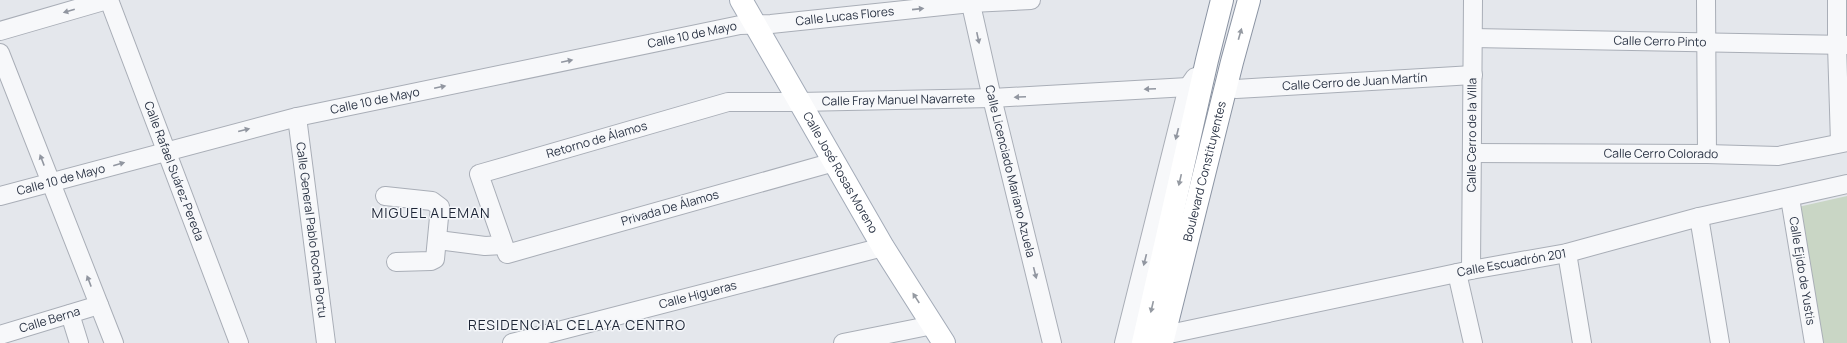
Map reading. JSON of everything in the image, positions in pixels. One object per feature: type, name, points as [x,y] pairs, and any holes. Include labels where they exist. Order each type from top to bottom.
[{"type":"main road","name":"Calle José Rosas Moreno","points":[[741,0],[883,247],[944,343]]},
{"type":"main road","name":"Boulevard Constituyentes","points":[[1144,343],[1207,60],[1222,0]]},
{"type":"main road","name":"Boulevard Constituyentes","points":[[1169,340],[1232,62],[1249,0]]},
{"type":"street","points":[[0,30],[108,0]]},
{"type":"street","name":"Calle Rafael Suárez Pereda","points":[[108,0],[239,343]]},
{"type":"street","name":"Calle Lucas Flores","points":[[754,24],[771,24],[970,2],[1031,0]]},
{"type":"street","name":"Calle Cerro de la Villa","points":[[1473,0],[1472,154],[1464,272],[1473,343]]},
{"type":"street","points":[[1706,0],[1708,154]]},
{"type":"street","points":[[1837,0],[1842,45],[1843,142]]},
{"type":"street","name":"Calle Licenciado Mariano Azuela","points":[[970,2],[1052,343]]},
{"type":"street","name":"Calle 10 de Mayo","points":[[0,196],[166,150],[297,117],[740,25],[754,24]]},
{"type":"street","name":"Calle Cerro Pinto","points":[[1473,38],[1842,45]]},
{"type":"street","points":[[0,53],[114,343]]},
{"type":"street","points":[[1124,343],[1188,87],[1207,60]]},
{"type":"street","points":[[1169,340],[1236,89],[1232,62]]},
{"type":"street","name":"Calle Cerro de Juan Martín","points":[[1236,89],[1473,75]]},
{"type":"street","name":"Calle Fray Manuel Navarrete","points":[[799,102],[992,98],[1188,87]]},
{"type":"street","name":"Retorno de Álamos","points":[[505,250],[479,174],[728,102],[799,102]]},
{"type":"street","name":"Calle General Pablo Rocha Portu","points":[[297,117],[326,343]]},
{"type":"street","name":"Calle Cerro Colorado","points":[[1472,154],[1708,154],[1778,156],[1843,142]]},
{"type":"street","name":"Privada De Álamos","points":[[438,240],[505,250],[834,162]]},
{"type":"street","name":"Calle Escuadrón 201","points":[[1169,340],[1464,272],[1567,253],[1699,217],[1790,198],[1847,184]]},
{"type":"street","points":[[385,196],[432,201],[440,207],[437,254],[435,259],[432,261],[396,262]]},
{"type":"street","name":"Calle Ejido de Yustis","points":[[1790,198],[1814,343]]},
{"type":"street","points":[[1699,217],[1720,343]]},
{"type":"street","name":"Calle Higueras","points":[[512,343],[883,247]]},
{"type":"street","points":[[1567,253],[1582,343]]},
{"type":"street","name":"Calle Berna","points":[[0,335],[99,305]]},
{"type":"street","points":[[70,314],[78,343]]},
{"type":"street","points":[[843,343],[933,324]]},
{"type":"green space","points":[[1847,196],[1847,343],[1814,343],[1798,207]]},
{"type":"district","name":"MIGUEL ALEMAN","points":[[431,213]]},
{"type":"district","name":"RESIDENCIAL CELAYA CENTRO","points":[[577,325]]}]
